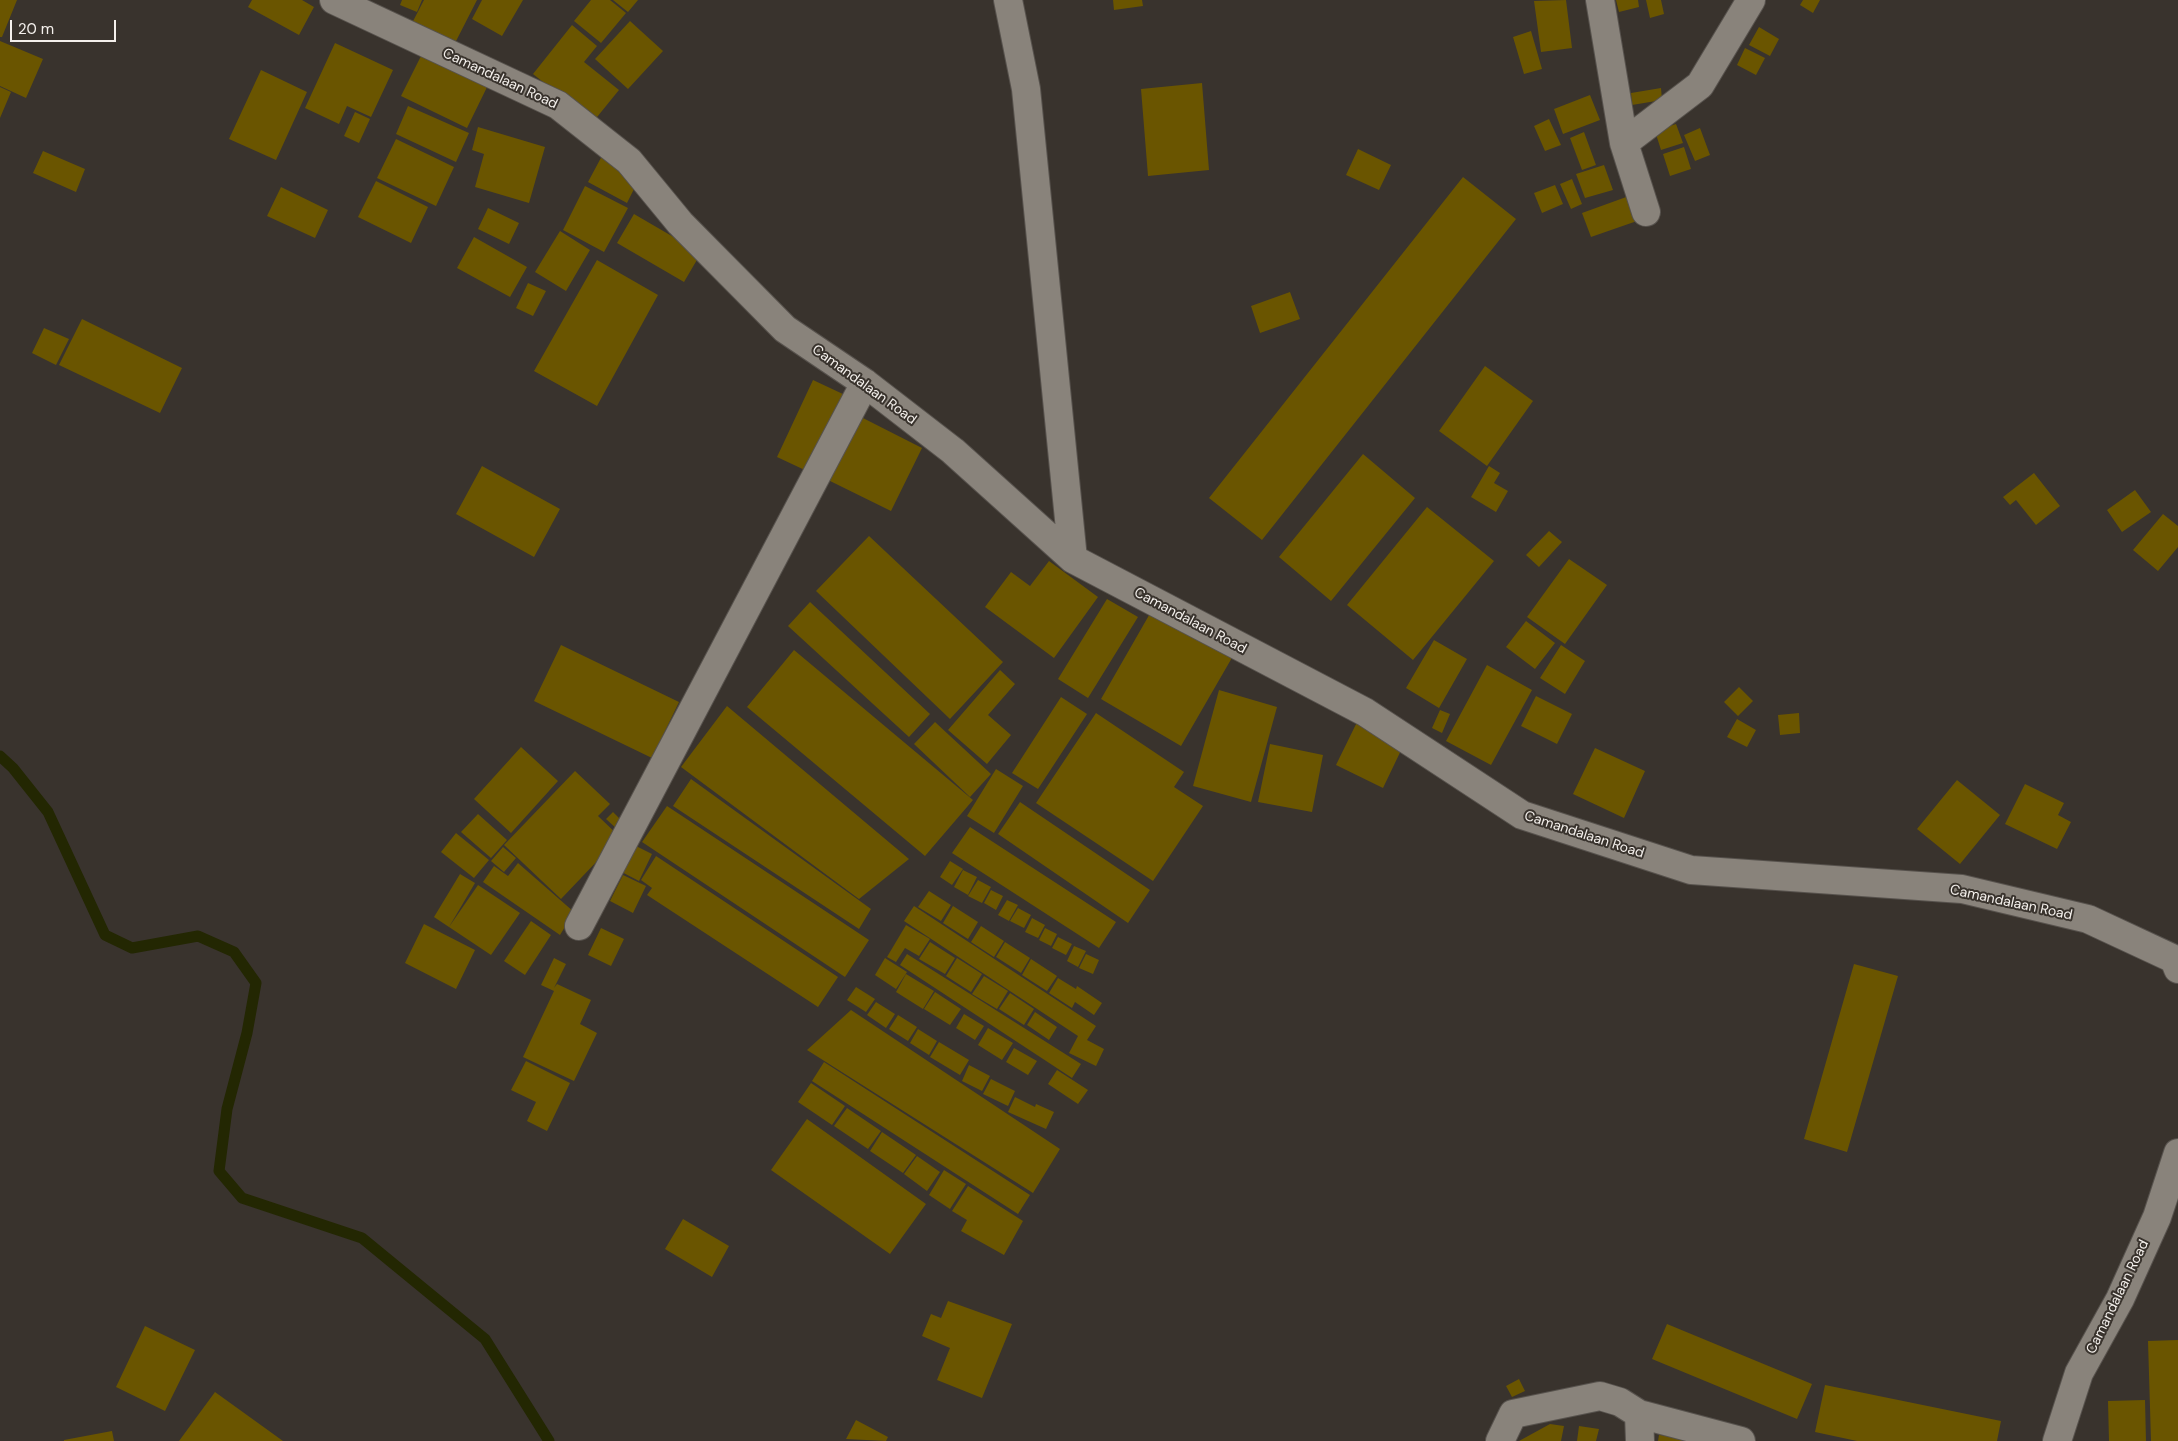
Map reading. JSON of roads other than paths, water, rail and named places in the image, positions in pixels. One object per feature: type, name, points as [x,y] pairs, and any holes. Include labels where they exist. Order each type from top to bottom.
[{"type":"street","points":[[1008,0],[1026,89],[1074,559]]},
{"type":"street","points":[[1600,0],[1624,143],[1646,212]]},
{"type":"street","points":[[1624,143],[1700,85],[1751,0]]},
{"type":"street","name":"Camandalaan Road","points":[[343,2],[558,105],[629,161],[680,223],[785,329],[865,383],[953,451],[1074,559],[1365,712],[1522,815],[1691,870],[1962,889],[2088,920],[2177,961]]},
{"type":"street","points":[[579,926],[865,383]]},
{"type":"street","name":"Camandalaan Road","points":[[2056,1441],[2079,1374],[2120,1299],[2157,1217],[2178,1153]]},
{"type":"street","points":[[1500,1441],[1513,1414],[1600,1396],[1620,1402],[1639,1414],[1741,1441]]},
{"type":"street","points":[[1639,1414],[1640,1441]]},
{"type":"waterway","points":[[0,756],[13,768],[48,812],[105,935],[132,948],[198,936],[234,952],[256,983],[247,1033],[227,1109],[219,1171],[242,1198],[362,1238],[485,1339],[549,1441]]}]
